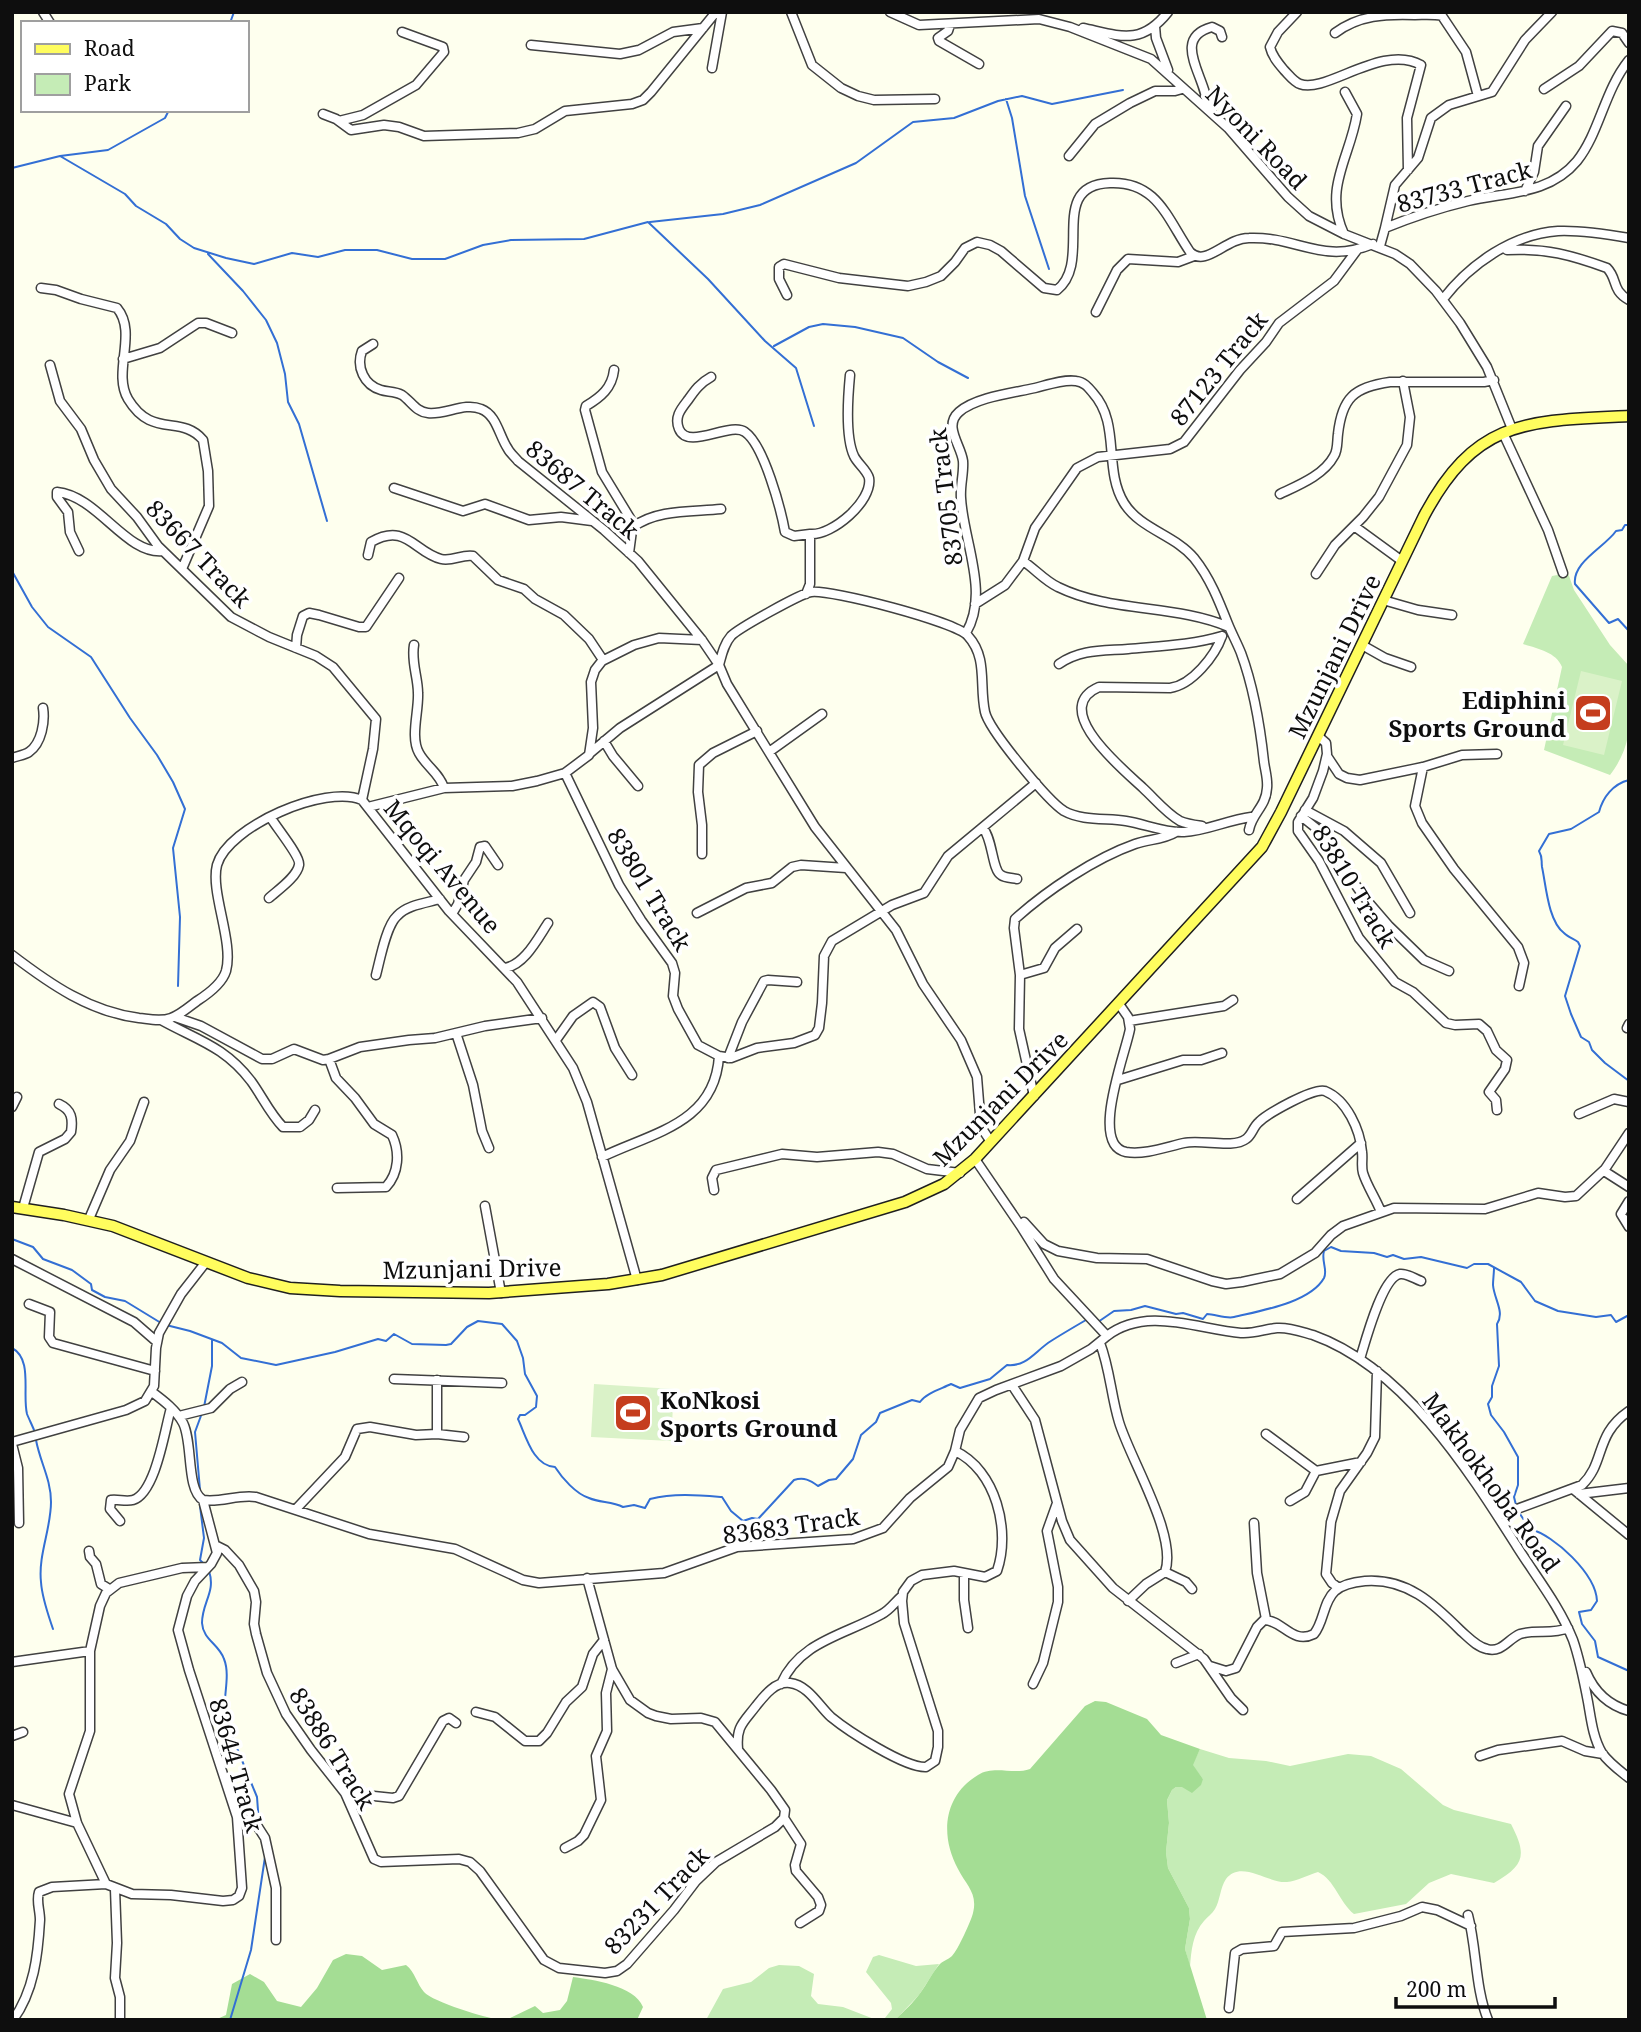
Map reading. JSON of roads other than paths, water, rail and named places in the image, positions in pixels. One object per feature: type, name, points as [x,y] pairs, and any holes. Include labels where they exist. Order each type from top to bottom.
[{"type":"main road","name":"Mzunjani Drive","points":[[18,1208],[89,1219],[125,1229],[267,1283],[309,1290],[501,1293],[637,1280],[679,1270],[905,1202],[933,1191],[975,1159],[1256,856],[1273,829],[1424,516],[1448,475],[1478,447],[1507,431],[1545,421],[1629,416]]},
{"type":"street","points":[[323,114],[351,130],[391,125],[424,136],[530,131],[565,111],[625,106],[643,100],[678,62],[716,12]]},
{"type":"street","points":[[712,68],[722,12]]},
{"type":"street","points":[[791,12],[811,65],[841,88],[874,100],[935,99]]},
{"type":"street","name":"Nyoni Road","points":[[890,12],[919,25],[1030,18],[1070,27],[1141,53],[1158,64],[1182,89],[1207,109],[1301,210],[1344,234],[1377,245],[1404,259],[1443,299],[1494,380],[1507,431],[1563,573]]},
{"type":"street","points":[[1070,27],[1126,37],[1144,34],[1168,12]]},
{"type":"street","points":[[1297,12],[1278,32],[1270,47],[1275,59],[1300,85],[1316,85],[1371,64],[1406,60],[1421,65],[1407,118],[1408,170]]},
{"type":"street","points":[[1385,228],[1395,185],[1418,158],[1431,118],[1449,105],[1490,94],[1525,40],[1552,12]]},
{"type":"street","points":[[1335,33],[1346,25],[1369,17],[1443,16],[1466,52],[1478,96]]},
{"type":"street","points":[[950,24],[947,31],[939,36],[939,41],[979,64]]},
{"type":"street","points":[[1544,89],[1579,66],[1605,35],[1629,25]]},
{"type":"street","points":[[1155,26],[1156,38],[1169,75]]},
{"type":"street","points":[[1207,109],[1207,96],[1192,54],[1192,43],[1199,33],[1212,27],[1218,29],[1222,37]]},
{"type":"street","points":[[531,45],[592,49],[620,54],[639,50],[673,32],[704,28]]},
{"type":"street","points":[[1614,30],[1622,33],[1629,43]]},
{"type":"street","points":[[339,121],[363,115],[416,85],[444,52],[443,47],[402,32]]},
{"type":"street","name":"83733 Track","points":[[1377,245],[1385,228],[1418,215],[1465,202],[1525,191],[1552,181],[1575,163],[1586,146],[1610,89],[1629,60]]},
{"type":"street","points":[[1069,156],[1095,124],[1130,103],[1152,92],[1174,92],[1182,89]]},
{"type":"street","points":[[1344,234],[1335,209],[1335,193],[1357,114],[1345,92]]},
{"type":"street","points":[[1525,191],[1534,172],[1538,146],[1566,106]]},
{"type":"street","points":[[787,295],[777,273],[781,265],[787,264],[839,278],[908,286],[941,276],[965,248],[977,242],[1001,251],[1044,288],[1057,290],[1066,281],[1071,267],[1074,217],[1080,193],[1086,188],[1104,183],[1128,183],[1150,193],[1194,256]]},
{"type":"street","points":[[1443,299],[1469,270],[1500,250],[1530,237],[1550,232],[1586,232],[1629,238]]},
{"type":"street","points":[[1096,312],[1117,270],[1128,259],[1178,262],[1194,256],[1204,258],[1229,243],[1252,238],[1328,253],[1377,245]]},
{"type":"street","name":"87123 Track","points":[[975,604],[1005,585],[1023,561],[1035,528],[1077,468],[1090,459],[1170,449],[1184,442],[1283,318],[1334,281],[1357,250]]},
{"type":"street","points":[[1500,250],[1555,251],[1607,268],[1612,273],[1616,289],[1629,300]]},
{"type":"street","points":[[41,288],[56,289],[117,308],[124,326],[122,385],[128,398],[141,415],[151,422],[181,427],[195,433],[204,444],[210,485],[209,506],[182,569]]},
{"type":"street","points":[[123,359],[160,348],[198,323],[206,323],[232,333]]},
{"type":"street","name":"83687 Track","points":[[373,344],[362,351],[359,363],[363,375],[375,388],[400,394],[423,413],[442,413],[472,407],[485,411],[518,461],[629,553],[702,640],[815,827],[900,938],[919,976],[970,1057],[979,1090],[981,1127],[991,1142]]},
{"type":"street","name":"83667 Track","points":[[50,365],[60,401],[81,429],[94,460],[111,489],[163,551],[231,617],[250,628],[317,656],[334,667],[376,719],[365,803]]},
{"type":"street","points":[[614,370],[609,387],[586,406],[585,410],[602,472],[631,517],[633,527],[629,553]]},
{"type":"street","points":[[711,377],[701,383],[678,413],[680,433],[687,437],[696,437],[736,429],[746,432],[755,444],[774,489],[783,515],[785,532],[794,536],[824,532],[851,514],[860,504],[869,482],[849,441],[850,375]]},
{"type":"street","points":[[1280,494],[1313,477],[1333,458],[1339,421],[1348,398],[1376,385],[1403,381],[1494,380]]},
{"type":"street","name":"83705 Track","points":[[966,633],[971,625],[975,604],[973,568],[960,497],[962,457],[952,431],[953,420],[959,412],[996,396],[1078,381],[1087,386],[1106,410],[1116,484],[1127,508],[1142,521],[1181,545],[1194,558],[1212,586],[1247,672],[1263,738],[1267,793],[1262,806],[1251,817],[1249,830]]},
{"type":"street","points":[[1316,574],[1335,545],[1379,497],[1407,446],[1410,417],[1403,381]]},
{"type":"street","points":[[394,488],[463,511],[485,504],[529,520],[561,517],[592,522]]},
{"type":"street","points":[[79,551],[70,532],[68,512],[57,497],[57,492],[90,506],[145,550],[163,551]]},
{"type":"street","points":[[633,527],[644,520],[664,514],[721,509]]},
{"type":"street","points":[[1354,526],[1402,561]]},
{"type":"street","points":[[806,594],[810,584],[810,534]]},
{"type":"street","points":[[368,555],[371,542],[396,536],[412,540],[440,559],[473,556],[498,580],[524,589],[535,599],[564,615],[589,639],[603,660]]},
{"type":"street","points":[[1023,561],[1052,584],[1073,593],[1122,605],[1188,615],[1230,630]]},
{"type":"street","points":[[296,648],[303,616],[312,613],[366,627],[399,578]]},
{"type":"street","points":[[365,803],[444,788],[512,786],[565,773],[604,741],[719,665],[725,644],[735,633],[806,594],[824,593],[875,604],[966,633],[980,657],[985,712],[990,727],[1054,803],[1071,814],[1177,832]]},
{"type":"street","points":[[1383,600],[1452,615]]},
{"type":"street","points":[[1208,827],[1177,819],[1116,765],[1084,721],[1082,708],[1090,693],[1099,687],[1170,688],[1181,685],[1206,662],[1222,636],[1230,630]]},
{"type":"street","points":[[1059,664],[1076,654],[1094,650],[1189,644],[1222,636]]},
{"type":"street","points":[[589,754],[593,728],[590,690],[592,678],[603,660],[634,645],[659,638],[702,640]]},
{"type":"street","points":[[414,645],[412,658],[418,692],[416,745],[419,754],[441,779],[444,788]]},
{"type":"street","points":[[1362,645],[1384,658],[1411,667]]},
{"type":"street","points":[[12,758],[28,753],[35,745],[44,723],[43,708]]},
{"type":"street","points":[[769,752],[822,714]]},
{"type":"street","points":[[702,854],[698,798],[699,765],[713,753],[757,731]]},
{"type":"street","points":[[1318,736],[1326,743],[1327,756],[1336,771],[1354,780],[1423,767],[1456,756],[1497,754]]},
{"type":"street","points":[[604,741],[638,786]]},
{"type":"street","name":"83810 Track","points":[[1327,756],[1318,789],[1297,825],[1298,831],[1325,871],[1356,933],[1395,982],[1413,992],[1444,1021],[1455,1026],[1483,1026],[1490,1035],[1496,1050],[1506,1058],[1505,1069],[1489,1092],[1496,1100],[1497,1110]]},
{"type":"street","points":[[1423,767],[1415,801],[1417,813],[1435,845],[1518,947],[1524,963],[1519,986]]},
{"type":"street","name":"83801 Track","points":[[565,773],[619,885],[672,962],[675,973],[673,996],[678,1010],[698,1045],[724,1057]]},
{"type":"street","points":[[724,1057],[757,1048],[794,1044],[815,1035],[820,1021],[824,956],[827,948],[839,935],[892,905],[924,893],[948,856],[1036,783]]},
{"type":"street","name":"Mqoqi Avenue","points":[[12,955],[42,978],[85,1003],[118,1015],[160,1020],[174,1017],[215,987],[225,973],[226,949],[216,873],[220,857],[235,838],[271,818],[325,797],[351,796],[365,803],[452,914],[504,968],[556,1040],[582,1087],[637,1280]]},
{"type":"street","points":[[1303,813],[1344,831],[1381,863],[1410,913]]},
{"type":"street","points":[[1303,813],[1364,897],[1389,926],[1424,960],[1450,971]]},
{"type":"street","points":[[1034,1096],[1019,1029],[1020,975],[1015,919],[1104,858],[1134,844],[1251,817]]},
{"type":"street","points":[[270,898],[297,870],[300,863],[271,818]]},
{"type":"street","points":[[983,828],[991,841],[997,871],[1002,876],[1017,879]]},
{"type":"street","points":[[452,914],[480,847],[487,847],[498,864]]},
{"type":"street","points":[[696,913],[746,888],[772,883],[792,867],[804,865],[846,869]]},
{"type":"street","points":[[376,975],[394,919],[412,907],[440,899]]},
{"type":"street","points":[[504,968],[512,967],[532,948],[548,923]]},
{"type":"street","points":[[1020,975],[1044,968],[1055,948],[1077,929]]},
{"type":"street","points":[[602,1157],[688,1118],[712,1083],[764,982],[768,979],[797,982]]},
{"type":"street","points":[[1129,1021],[1224,1006],[1233,1000]]},
{"type":"street","points":[[556,1040],[573,1016],[593,1002],[600,1007],[615,1048],[632,1075]]},
{"type":"street","points":[[1119,1004],[1129,1021],[1128,1042],[1109,1109],[1110,1126],[1118,1149],[1125,1152],[1151,1151],[1194,1141],[1240,1142],[1249,1136],[1262,1120],[1297,1099],[1321,1090],[1331,1095],[1348,1111],[1361,1143],[1362,1171],[1381,1212]]},
{"type":"street","points":[[174,1017],[201,1026],[262,1059],[275,1058],[294,1049],[323,1060],[360,1047],[435,1038],[485,1026],[542,1018]]},
{"type":"street","points":[[160,1020],[211,1044],[232,1060],[251,1081],[283,1126],[300,1127],[309,1120],[315,1110]]},
{"type":"street","points":[[456,1033],[489,1148]]},
{"type":"street","points":[[1118,1080],[1184,1060],[1201,1060],[1222,1053]]},
{"type":"street","points":[[329,1059],[336,1077],[374,1124],[392,1135],[396,1149],[395,1172],[386,1187],[337,1188]]},
{"type":"street","points":[[12,1107],[17,1097]]},
{"type":"street","points":[[1579,1114],[1615,1099],[1629,1102]]},
{"type":"street","points":[[89,1219],[110,1170],[130,1142],[144,1102]]},
{"type":"street","points":[[18,1208],[39,1152],[65,1139],[71,1132],[72,1119],[69,1111],[59,1104]]},
{"type":"street","points":[[1007,1205],[1044,1244],[1058,1251],[1097,1258],[1147,1259],[1212,1281],[1226,1283],[1280,1274],[1315,1253],[1343,1226],[1381,1212],[1403,1208],[1489,1208],[1538,1193],[1573,1197],[1583,1192],[1604,1171],[1629,1133]]},
{"type":"street","points":[[1297,1199],[1361,1143]]},
{"type":"street","points":[[714,1190],[712,1178],[716,1170],[782,1154],[817,1157],[887,1152],[927,1169],[960,1172]]},
{"type":"street","points":[[975,1159],[1054,1279],[1100,1327],[1115,1407],[1165,1542],[1167,1560],[1165,1572],[1146,1584],[1128,1601]]},
{"type":"street","points":[[1604,1171],[1629,1187]]},
{"type":"street","points":[[1629,1202],[1621,1214],[1629,1227]]},
{"type":"street","points":[[485,1206],[501,1293]]},
{"type":"street","points":[[12,1259],[134,1322],[158,1338]]},
{"type":"street","points":[[19,1523],[18,1468],[12,1443],[137,1406],[152,1392],[158,1338],[171,1311],[206,1262]]},
{"type":"street","points":[[1360,1359],[1379,1301],[1394,1278],[1400,1274],[1421,1282]]},
{"type":"street","points":[[29,1304],[49,1310],[49,1337],[53,1343],[155,1371]]},
{"type":"street","name":"Makhokhoba Road","points":[[1104,1339],[1129,1325],[1160,1321],[1189,1323],[1242,1333],[1285,1329],[1304,1332],[1332,1343],[1392,1382],[1422,1415],[1498,1516],[1544,1585],[1568,1628],[1580,1664],[1593,1727],[1603,1754],[1629,1778]]},
{"type":"street","name":"83683 Track","points":[[203,1500],[246,1496],[296,1509],[369,1534],[455,1549],[528,1582],[548,1583],[664,1573],[737,1547],[838,1541],[873,1534],[888,1524],[909,1498],[943,1473],[956,1451],[960,1430],[979,1398],[1061,1366],[1104,1339]]},
{"type":"street","points":[[1339,1588],[1326,1574],[1331,1522],[1340,1491],[1375,1437],[1377,1371]]},
{"type":"street","points":[[394,1379],[502,1383]]},
{"type":"street","points":[[436,1434],[437,1380]]},
{"type":"street","points":[[179,1416],[211,1408],[230,1389],[242,1382]]},
{"type":"street","points":[[1012,1385],[1035,1420],[1057,1503],[1070,1540],[1113,1588],[1199,1654],[1243,1710]]},
{"type":"street","points":[[152,1392],[179,1416],[187,1434],[195,1491],[197,1497],[203,1500],[217,1546]]},
{"type":"street","points":[[120,1521],[110,1509],[111,1500],[133,1500],[142,1494],[158,1461],[171,1408]]},
{"type":"street","points":[[1576,1491],[1591,1476],[1610,1427],[1629,1411]]},
{"type":"street","points":[[296,1509],[345,1457],[358,1429],[370,1427],[416,1436],[436,1434],[464,1437]]},
{"type":"street","points":[[1266,1434],[1316,1471],[1361,1462]]},
{"type":"street","points":[[781,1684],[792,1664],[805,1652],[838,1633],[881,1615],[902,1596],[908,1584],[918,1577],[954,1571],[982,1577],[996,1573],[1000,1562],[999,1509],[979,1469],[956,1451]]},
{"type":"street","points":[[1290,1501],[1305,1492],[1316,1471]]},
{"type":"street","points":[[1498,1516],[1576,1491],[1629,1488]]},
{"type":"street","points":[[1576,1491],[1629,1535]]},
{"type":"street","points":[[1033,1684],[1043,1663],[1058,1602],[1058,1587],[1047,1531],[1057,1503]]},
{"type":"street","points":[[1254,1524],[1257,1573],[1266,1619]]},
{"type":"street","name":"83644 Track","points":[[106,1884],[132,1894],[223,1901],[236,1899],[241,1894],[243,1883],[237,1817],[178,1630],[187,1596],[195,1581],[216,1557],[217,1546]]},
{"type":"street","name":"83886 Track","points":[[217,1546],[225,1550],[239,1565],[254,1591],[256,1602],[253,1615],[256,1634],[267,1673],[286,1714],[345,1793],[374,1859],[381,1862],[458,1859]]},
{"type":"street","points":[[89,1551],[96,1564],[101,1584],[109,1590]]},
{"type":"street","points":[[13,2020],[21,2008],[34,1973],[40,1919],[38,1892],[52,1887],[106,1884],[77,1823],[69,1794],[90,1731],[90,1651],[100,1606],[109,1590],[119,1583],[188,1567],[208,1567]]},
{"type":"street","points":[[1165,1572],[1186,1582],[1192,1589]]},
{"type":"street","points":[[964,1573],[968,1628]]},
{"type":"street","points":[[587,1578],[612,1670],[630,1700],[644,1710],[671,1719],[695,1717],[712,1720],[782,1806],[784,1818],[800,1844],[796,1871],[818,1897],[821,1905],[819,1911],[800,1923]]},
{"type":"street","points":[[1266,1619],[1294,1636],[1307,1638],[1317,1632],[1329,1598],[1339,1588],[1351,1583],[1372,1581],[1402,1586],[1423,1595],[1473,1642],[1485,1649],[1501,1648],[1520,1634],[1559,1632],[1568,1628]]},
{"type":"street","points":[[738,1749],[737,1735],[740,1725],[766,1694],[781,1684],[790,1683],[802,1688],[851,1732],[907,1763],[922,1767],[933,1763],[938,1747],[937,1726],[904,1623],[902,1596]]},
{"type":"street","points":[[1210,1666],[1226,1671],[1236,1668],[1257,1627],[1266,1619]]},
{"type":"street","points":[[476,1712],[495,1717],[525,1741],[539,1741],[566,1702],[582,1687],[593,1654],[604,1640]]},
{"type":"street","points":[[12,1662],[90,1651]]},
{"type":"street","points":[[1176,1663],[1199,1654]]},
{"type":"street","points":[[1580,1664],[1601,1696],[1629,1711]]},
{"type":"street","points":[[565,1848],[584,1835],[601,1800],[596,1756],[607,1731],[606,1693],[612,1670]]},
{"type":"street","points":[[345,1793],[393,1798],[399,1796],[443,1721],[449,1718],[456,1723]]},
{"type":"street","points":[[12,1736],[23,1732]]},
{"type":"street","points":[[1480,1756],[1562,1741],[1585,1751],[1603,1754]]},
{"type":"street","points":[[12,1805],[77,1823]]},
{"type":"street","points":[[237,1817],[259,1827],[265,1838],[276,1888],[276,1940]]},
{"type":"street","name":"83231 Track","points":[[458,1859],[470,1862],[480,1871],[544,1960],[559,1968],[605,1973],[617,1971],[627,1965],[696,1881],[716,1862],[775,1827],[784,1818]]},
{"type":"street","points":[[115,1889],[115,1978],[120,1997],[120,2020]]},
{"type":"street","points":[[1229,2008],[1235,1952],[1274,1946],[1282,1932],[1354,1928],[1423,1907],[1437,1910],[1471,1926]]},
{"type":"street","points":[[1468,1915],[1475,1940],[1480,1995],[1488,2020]]},
{"type":"waterway","points":[[231,21],[234,12]]},
{"type":"waterway","points":[[650,222],[723,214],[760,205],[856,163],[913,122],[954,118],[998,101],[1022,96],[1052,104],[1123,90]]},
{"type":"waterway","points":[[1006,99],[1012,118],[1025,196],[1049,269]]},
{"type":"waterway","points":[[12,168],[60,156],[108,150],[165,118],[168,112]]},
{"type":"waterway","points":[[60,156],[125,194],[136,206],[166,224],[180,239],[194,248],[254,264],[292,253],[318,257],[345,250],[377,250],[412,259],[445,259],[483,245],[511,240],[584,239],[648,222],[708,279],[765,341],[796,368],[814,426]]},
{"type":"waterway","points":[[208,254],[266,320],[277,343],[285,374],[288,402],[299,424],[327,521]]},
{"type":"waterway","points":[[774,346],[809,327],[823,324],[855,327],[903,338],[968,378]]},
{"type":"waterway","points":[[1629,525],[1616,531],[1584,562],[1575,576],[1575,584],[1609,623],[1618,619],[1629,631]]},
{"type":"waterway","points":[[12,571],[32,607],[48,627],[91,657],[157,755],[185,809],[173,848],[180,917],[178,986]]},
{"type":"waterway","points":[[1629,780],[1610,792],[1599,812],[1571,829],[1549,834],[1539,851],[1554,920],[1564,933],[1580,946],[1565,996],[1571,1014],[1581,1037],[1589,1042],[1592,1050],[1629,1081]]},
{"type":"waterway","points":[[12,1239],[33,1247],[43,1259],[72,1270],[91,1284],[92,1290],[105,1297],[125,1301],[161,1323]]},
{"type":"waterway","points":[[1098,1322],[1114,1311],[1145,1306],[1203,1319],[1207,1314],[1231,1317],[1283,1305],[1317,1287],[1325,1275],[1324,1251],[1331,1247],[1341,1251],[1374,1253],[1387,1257],[1393,1255],[1404,1259],[1421,1257],[1467,1268],[1474,1264],[1488,1264],[1521,1282],[1535,1301],[1558,1311],[1596,1317],[1611,1315],[1616,1322],[1629,1315]]},
{"type":"waterway","points":[[1494,1268],[1493,1285],[1500,1310],[1497,1324],[1499,1366],[1488,1404],[1491,1415],[1518,1457],[1518,1485],[1514,1497],[1516,1505]]},
{"type":"waterway","points":[[166,1325],[222,1343],[241,1358],[276,1365],[378,1339],[386,1341],[394,1334],[412,1344],[446,1345],[451,1344],[467,1327],[478,1321],[502,1324],[517,1341],[525,1374],[537,1396],[536,1407],[525,1415],[520,1415],[518,1419],[527,1441],[536,1456],[547,1465],[555,1467],[574,1489],[593,1500],[623,1507],[634,1505],[645,1508],[650,1499],[668,1496],[722,1497],[731,1511],[743,1521],[758,1519],[794,1480],[807,1480],[818,1486],[836,1479],[853,1459],[861,1435],[876,1422],[880,1413],[912,1400],[920,1402],[951,1384],[960,1388],[990,1379],[1007,1365],[1020,1364],[1051,1341],[1089,1320]]},
{"type":"waterway","points":[[204,1407],[212,1366],[212,1340]]},
{"type":"waterway","points":[[12,1348],[18,1353],[25,1368],[27,1414],[34,1430]]},
{"type":"waterway","points":[[200,1490],[195,1432],[202,1413]]},
{"type":"waterway","points":[[36,1440],[51,1494],[41,1572],[43,1594],[53,1629]]},
{"type":"waterway","points":[[200,1506],[204,1538],[200,1560],[204,1564]]},
{"type":"waterway","points":[[1518,1511],[1530,1529],[1561,1547],[1582,1568],[1595,1590],[1597,1601],[1591,1610],[1579,1612],[1582,1624],[1595,1641],[1598,1657],[1629,1671]]},
{"type":"waterway","points":[[209,1571],[211,1585],[203,1616],[203,1629],[222,1654],[226,1666],[225,1719],[257,1797],[259,1824]]},
{"type":"waterway","points":[[230,2020],[251,1950],[265,1857]]},
{"type":"place","name":"Ediphini Sports Ground","points":[[1593,713]]},
{"type":"place","name":"KoNkosi Sports Ground","points":[[633,1413]]}]
